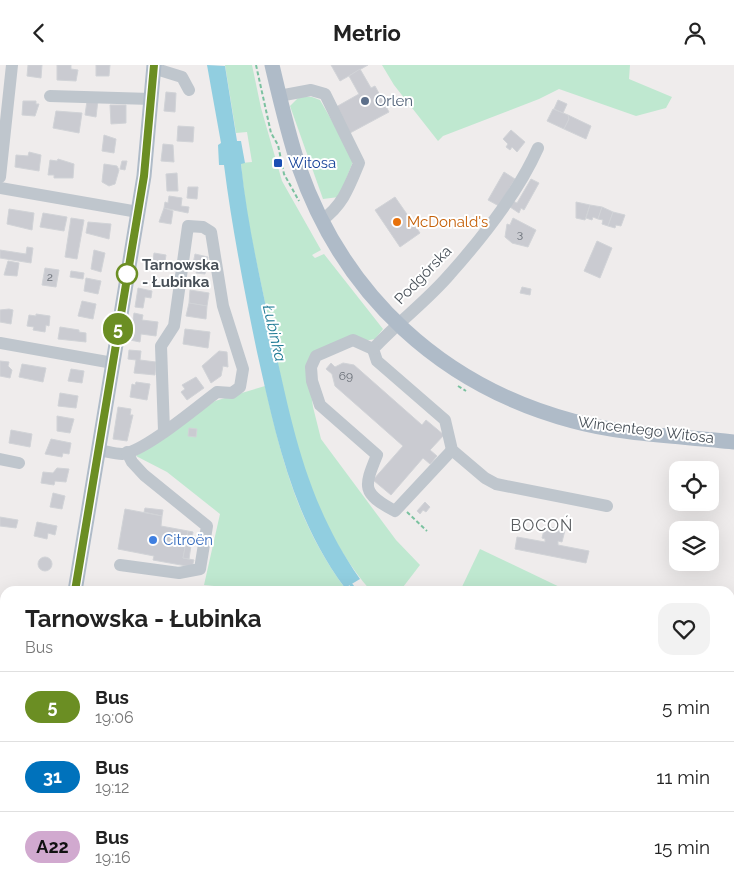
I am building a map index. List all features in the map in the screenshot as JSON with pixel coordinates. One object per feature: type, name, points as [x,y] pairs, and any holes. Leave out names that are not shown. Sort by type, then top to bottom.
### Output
[{"type":"main road","name":"Wincentego Witosa","points":[[272,65],[299,167],[322,220],[357,277],[397,324],[442,362],[497,394],[574,422],[615,429],[734,442]]},
{"type":"main road","points":[[76,586],[138,212],[152,99],[154,67]]},
{"type":"street","points":[[0,177],[12,65]]},
{"type":"street","points":[[154,67],[182,77],[189,90]]},
{"type":"street","points":[[280,96],[311,90],[325,94],[359,163],[345,198],[336,210],[322,220]]},
{"type":"street","points":[[50,96],[152,99]]},
{"type":"street","name":"Podgórska","points":[[373,349],[450,275],[499,212],[531,163],[538,148]]},
{"type":"street","points":[[0,188],[138,212]]},
{"type":"street","points":[[98,450],[121,454],[138,449],[164,431],[217,392],[228,394],[237,391],[242,381],[243,369],[223,306],[211,232],[203,227],[188,226],[174,327],[161,346],[164,431]]},
{"type":"street","points":[[452,450],[395,511],[371,493],[366,485],[367,477],[377,455],[320,405],[312,381],[311,367],[316,356],[353,341],[373,349],[377,361],[445,420],[452,450],[485,478],[496,484],[607,506]]},
{"type":"street","points":[[0,343],[113,363]]},
{"type":"street","points":[[120,565],[179,573],[200,569],[207,526],[144,475],[132,462],[128,452]]},
{"type":"street","points":[[0,459],[19,463]]},
{"type":"path","points":[[256,65],[271,133],[278,145],[284,174],[299,201]]},
{"type":"path","points":[[455,384],[471,393]]},
{"type":"green space","points":[[225,65],[252,65],[261,108],[282,181],[321,250],[312,255],[315,258],[324,254],[383,329],[375,339],[364,341],[307,364],[313,407],[321,439],[396,540],[420,565],[404,586],[367,586],[348,562],[330,530],[315,497],[293,428],[256,262],[241,163],[252,162],[247,132],[236,133]]},
{"type":"green space","points":[[382,65],[630,65],[629,79],[672,97],[666,108],[636,116],[559,89],[539,99],[443,136],[438,141],[394,85]]},
{"type":"green space","points":[[299,97],[312,97],[320,100],[352,156],[352,164],[339,197],[323,199],[290,106]]},
{"type":"green space","points":[[265,386],[294,493],[316,542],[344,586],[204,585],[220,514],[167,472],[136,456],[215,401]]},
{"type":"green space","points":[[480,549],[558,586],[462,586]]},
{"type":"water","points":[[207,65],[225,66],[237,141],[241,141],[245,163],[241,164],[254,250],[279,368],[294,431],[314,492],[326,521],[360,579],[348,586],[344,586],[312,533],[288,475],[279,445],[247,305],[224,165],[219,165],[218,145],[221,143]]},
{"type":"building","points":[[28,65],[42,65],[41,78],[27,76]]},
{"type":"building","points":[[57,65],[71,65],[71,69],[78,70],[76,81],[57,80]]},
{"type":"building","points":[[96,65],[110,65],[109,76],[96,76]]},
{"type":"building","points":[[331,65],[368,65],[340,81]]},
{"type":"building","name":"Orlen","points":[[360,69],[371,88],[375,86],[389,112],[350,133],[336,107],[359,94],[349,76]]},
{"type":"building","points":[[166,92],[176,93],[175,112],[164,111]]},
{"type":"building","points":[[98,100],[96,117],[85,115],[87,101]]},
{"type":"building","points":[[558,100],[567,104],[563,113],[554,109]]},
{"type":"building","points":[[23,101],[36,101],[36,104],[39,104],[35,116],[22,115]]},
{"type":"building","points":[[110,105],[126,105],[126,123],[111,124]]},
{"type":"building","points":[[553,109],[568,115],[569,119],[564,129],[547,121]]},
{"type":"building","points":[[56,111],[82,113],[79,133],[53,128]]},
{"type":"building","points":[[568,115],[591,126],[586,139],[564,129],[569,119]]},
{"type":"building","points":[[178,126],[194,127],[193,142],[177,141]]},
{"type":"building","points":[[511,130],[525,142],[517,152],[512,147],[510,150],[506,147],[508,144],[503,139]]},
{"type":"building","points":[[104,135],[116,139],[114,153],[102,151]]},
{"type":"building","points":[[163,144],[173,145],[174,162],[161,161]]},
{"type":"building","points":[[29,152],[41,155],[39,171],[15,167],[16,155],[28,156]]},
{"type":"building","points":[[58,159],[74,164],[73,178],[54,178],[54,175],[48,175],[50,160],[57,161]]},
{"type":"building","points":[[122,161],[127,161],[125,170],[120,169]]},
{"type":"building","points":[[104,164],[117,166],[119,170],[115,184],[109,186],[102,182]]},
{"type":"building","points":[[504,172],[515,179],[499,206],[488,200]]},
{"type":"building","points":[[177,173],[178,191],[167,191],[166,174]]},
{"type":"building","points":[[531,179],[539,183],[524,210],[521,208],[519,213],[510,207],[513,201],[517,203]]},
{"type":"building","points":[[188,187],[198,187],[197,199],[187,198]]},
{"type":"building","points":[[169,196],[182,198],[181,206],[189,207],[188,213],[164,208],[165,202],[168,203]]},
{"type":"building","name":"McDonald's","points":[[395,197],[420,233],[400,247],[375,210]]},
{"type":"building","points":[[576,202],[590,205],[585,220],[576,218]]},
{"type":"building","points":[[590,205],[602,207],[598,219],[593,217],[592,220],[586,218]]},
{"type":"building","points":[[602,207],[613,212],[608,226],[602,224],[603,220],[598,219]]},
{"type":"building","points":[[164,208],[173,211],[171,224],[159,222]]},
{"type":"building","points":[[9,209],[34,213],[32,230],[7,224]]},
{"type":"building","points":[[613,212],[625,215],[621,226],[616,225],[615,228],[608,226]]},
{"type":"building","points":[[43,213],[67,217],[64,231],[40,227]]},
{"type":"building","points":[[71,218],[84,220],[77,259],[65,257]]},
{"type":"building","points":[[513,218],[536,230],[528,247],[512,243],[505,237],[507,224],[510,225]]},
{"type":"building","points":[[88,222],[111,224],[109,239],[86,233]]},
{"type":"building","points":[[597,241],[612,248],[600,278],[584,271]]},
{"type":"building","points":[[27,247],[33,248],[31,263],[0,258],[0,250],[26,254]]},
{"type":"building","points":[[94,250],[105,253],[101,272],[91,269]]},
{"type":"building","points":[[154,253],[166,255],[164,268],[152,267]]},
{"type":"building","points":[[195,254],[208,257],[205,274],[196,273],[197,270],[192,269]]},
{"type":"building","points":[[8,261],[19,263],[17,276],[4,275]]},
{"type":"building","points":[[45,268],[59,270],[56,287],[42,285]]},
{"type":"building","points":[[71,271],[84,273],[83,279],[70,277]]},
{"type":"building","points":[[86,278],[101,281],[98,294],[84,291]]},
{"type":"building","points":[[522,287],[531,289],[530,295],[520,293]]},
{"type":"building","points":[[138,288],[152,291],[151,298],[145,297],[143,308],[135,307]]},
{"type":"building","points":[[190,290],[209,293],[207,306],[189,303]]},
{"type":"building","points":[[82,301],[96,304],[93,319],[78,316]]},
{"type":"building","points":[[189,303],[207,306],[206,319],[186,316]]},
{"type":"building","points":[[0,310],[13,310],[11,324],[0,322]]},
{"type":"building","points":[[134,313],[143,315],[142,320],[158,322],[156,336],[141,334],[140,342],[130,340]]},
{"type":"building","points":[[36,314],[50,316],[49,326],[46,325],[45,332],[33,330],[34,327],[27,326],[29,315],[36,316]]},
{"type":"building","points":[[60,327],[86,333],[86,342],[58,339]]},
{"type":"building","points":[[185,329],[210,332],[208,348],[183,344]]},
{"type":"building","points":[[129,350],[141,351],[140,360],[156,362],[155,375],[134,373],[136,360],[128,359]]},
{"type":"building","points":[[219,351],[227,352],[228,367],[223,366],[221,376],[211,383],[202,366]]},
{"type":"building","points":[[0,361],[9,362],[8,366],[12,370],[10,378],[0,376]]},
{"type":"building","points":[[331,363],[335,367],[343,363],[354,365],[422,425],[426,420],[444,435],[430,450],[437,456],[432,462],[430,464],[423,458],[391,495],[373,480],[403,446],[335,386],[332,374],[326,369]]},
{"type":"building","points":[[22,364],[46,368],[43,382],[19,377]]},
{"type":"building","points":[[71,369],[84,371],[82,383],[68,381]]},
{"type":"building","points":[[196,377],[204,388],[187,400],[181,392],[185,389],[182,385]]},
{"type":"building","points":[[136,382],[150,384],[147,400],[130,397],[132,384],[135,385]]},
{"type":"building","points":[[60,393],[78,396],[76,408],[58,406]]},
{"type":"building","points":[[118,407],[131,409],[130,415],[133,415],[127,441],[113,439]]},
{"type":"building","points":[[57,416],[74,419],[70,433],[57,431]]},
{"type":"building","points":[[189,428],[197,429],[196,437],[188,436]]},
{"type":"building","points":[[11,430],[32,434],[30,447],[9,443]]},
{"type":"building","points":[[51,439],[71,443],[69,454],[63,453],[62,457],[45,454]]},
{"type":"building","points":[[57,468],[69,469],[66,482],[55,481],[54,485],[41,483],[43,472],[53,473]]},
{"type":"building","points":[[53,493],[65,496],[62,509],[50,507]]},
{"type":"building","points":[[425,502],[430,507],[426,512],[423,510],[420,514],[417,511]]},
{"type":"building","points":[[145,508],[163,510],[162,516],[144,512]]},
{"type":"building","name":"Citroën","points":[[125,509],[162,516],[161,526],[188,531],[183,558],[194,560],[192,567],[153,560],[154,556],[118,549]]},
{"type":"building","points":[[0,517],[18,520],[16,528],[0,526]]},
{"type":"building","points":[[37,522],[57,526],[55,535],[48,533],[47,539],[34,536]]},
{"type":"building","points":[[545,526],[565,530],[562,542],[558,541],[558,545],[589,551],[586,563],[515,549],[517,537],[545,542],[545,539],[542,538]]},
{"type":"building","points":[[188,531],[193,532],[189,559],[183,558]]},
{"type":"building","points":[[45,557],[50,559],[52,564],[50,569],[45,571],[40,569],[38,564],[40,559]]},
{"type":"waterway","name":"Łubinka","points":[[349,582],[352,586]]},
{"type":"bus line","name":"5","points":[[76,586],[144,176],[154,65]]},
{"type":"place","name":"Orlen","points":[[365,101]]},
{"type":"place","name":"Witosa","points":[[278,163]]},
{"type":"place","name":"McDonald's","points":[[397,222]]},
{"type":"place","name":"Tarnowska - Łubinka","points":[[127,274]]},
{"type":"place","name":"Citroën","points":[[153,540]]},
{"type":"district","name":"BOCOŃ","points":[[542,525]]}]
